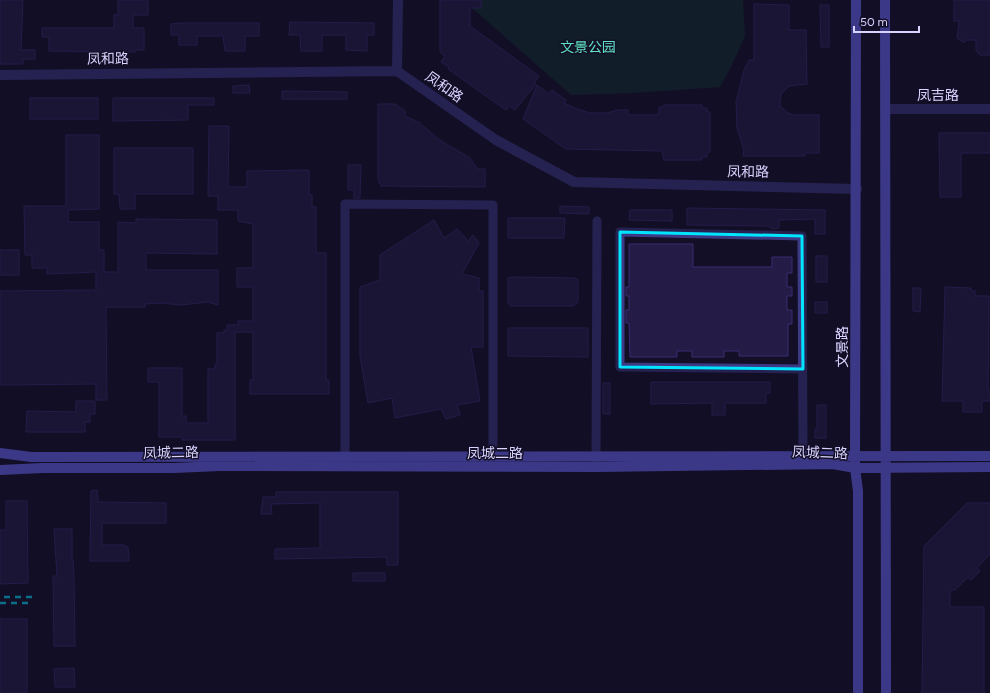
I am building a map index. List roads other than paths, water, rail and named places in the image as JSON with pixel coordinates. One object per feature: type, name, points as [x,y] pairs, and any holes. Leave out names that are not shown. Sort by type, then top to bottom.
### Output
[{"type":"main road","name":"文景路","points":[[856,0],[857,189],[855,468],[858,491],[858,693]]},
{"type":"main road","points":[[885,0],[887,109],[885,455],[886,693]]},
{"type":"main road","name":"凤城二路","points":[[0,453],[31,456],[345,457],[803,454],[990,456]]},
{"type":"main road","name":"凤城二路","points":[[0,470],[42,468],[174,468],[219,466],[596,467],[833,464],[855,468],[990,466]]},
{"type":"street","points":[[396,71],[398,0]]},
{"type":"street","name":"凤和路","points":[[0,74],[396,71],[496,140],[574,182],[857,189]]},
{"type":"street","name":"凤吉路","points":[[887,109],[990,109]]},
{"type":"street","points":[[345,457],[345,204],[493,205],[493,457]]},
{"type":"street","points":[[596,467],[597,221]]},
{"type":"street","points":[[803,369],[620,367],[620,232],[802,236],[803,369],[803,454]]},
{"type":"railway","points":[[4,597],[32,597]]},
{"type":"railway","points":[[0,603],[33,603]]},
{"type":"park label","name":"文景公园","points":[[588,47]]}]
